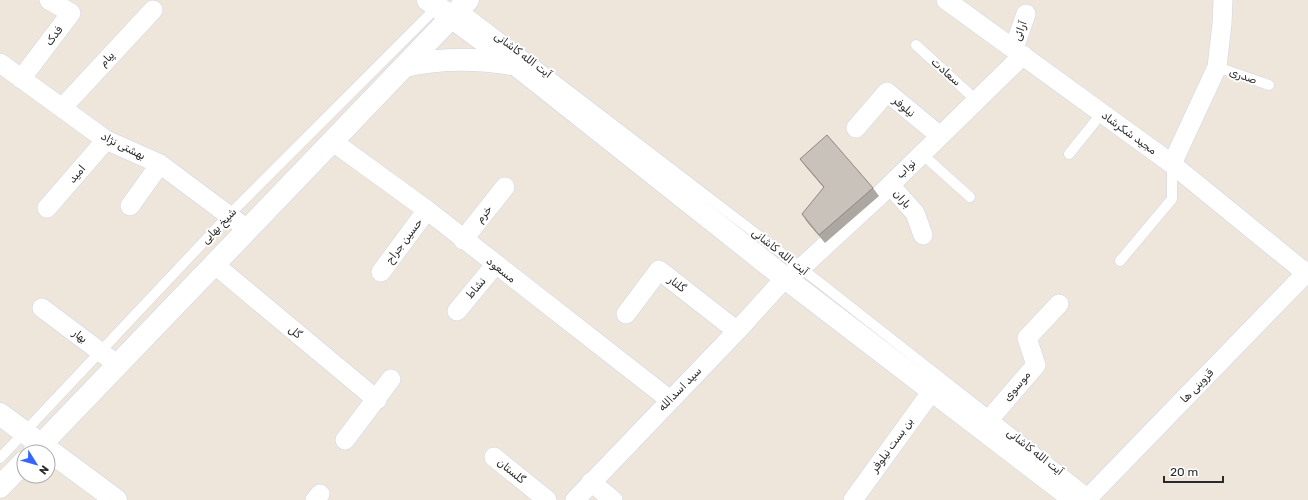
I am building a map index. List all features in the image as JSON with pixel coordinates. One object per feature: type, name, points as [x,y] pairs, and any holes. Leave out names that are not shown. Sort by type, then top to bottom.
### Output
[{"type":"main road","name":"آیت الله کاشانی","points":[[448,5],[515,64],[793,273],[932,391],[986,423],[1087,499]]},
{"type":"main road","name":"شیخ بهایی","points":[[33,443],[118,365],[405,66],[448,5]]},
{"type":"main road","points":[[405,66],[428,61],[485,59],[515,64]]},
{"type":"main road","points":[[0,414],[33,443],[116,500]]},
{"type":"main road","points":[[0,487],[16,470]]},
{"type":"street","name":"فدک","points":[[7,71],[71,13],[50,0]]},
{"type":"street","name":"مجید شکرشاد","points":[[946,0],[1172,164],[1307,273]]},
{"type":"street","points":[[1172,164],[1217,67],[1223,0]]},
{"type":"street","name":"پیام","points":[[62,108],[153,10]]},
{"type":"street","name":"آرائی","points":[[1018,51],[1026,14]]},
{"type":"street","name":"نواب","points":[[793,273],[922,154],[976,100],[1018,51]]},
{"type":"street","name":"بهشتی نژاد","points":[[7,71],[106,140],[160,164],[247,230]]},
{"type":"street","name":"نیلوفر","points":[[856,128],[887,92],[940,136]]},
{"type":"street","name":"امید","points":[[47,208],[106,140]]},
{"type":"street","name":"مسعود","points":[[332,141],[427,210],[463,240],[670,400]]},
{"type":"street","points":[[130,206],[160,164]]},
{"type":"street","name":"باران","points":[[890,185],[915,213],[923,235]]},
{"type":"street","name":"خرم","points":[[463,240],[505,187]]},
{"type":"street","name":"حسین جراح","points":[[381,272],[427,210]]},
{"type":"street","name":"گل","points":[[214,264],[377,400]]},
{"type":"street","name":"نشاط","points":[[457,311],[495,265]]},
{"type":"street","name":"گلنار","points":[[626,314],[659,270],[737,331]]},
{"type":"street","name":"سید اسدالله","points":[[575,500],[793,273]]},
{"type":"street","name":"قزوینی ها","points":[[1087,499],[1307,273]]},
{"type":"street","name":"موسوی","points":[[986,423],[1036,365],[1027,338],[1060,304]]},
{"type":"street","name":"بهار","points":[[42,308],[118,365]]},
{"type":"street","points":[[345,440],[377,400],[391,379]]},
{"type":"street","name":"بن بست نیلوفر","points":[[853,500],[932,391]]},
{"type":"street","name":"گلستان","points":[[494,457],[548,500]]},
{"type":"street","points":[[591,482],[613,500]]},
{"type":"lane","name":"شیخ بهایی","points":[[0,458],[33,443],[100,351],[229,215],[448,5]]},
{"type":"lane","name":"آیت الله کاشانی","points":[[448,5],[986,423]]},
{"type":"lane","name":"سعادت","points":[[916,45],[976,100]]},
{"type":"lane","name":"صدری","points":[[1217,67],[1269,85]]},
{"type":"lane","points":[[1069,154],[1102,113]]},
{"type":"lane","points":[[922,154],[970,197]]},
{"type":"lane","points":[[1120,262],[1172,199],[1172,164]]},
{"type":"building","points":[[827,135],[873,188],[819,235],[802,214],[824,187],[800,159]]}]
